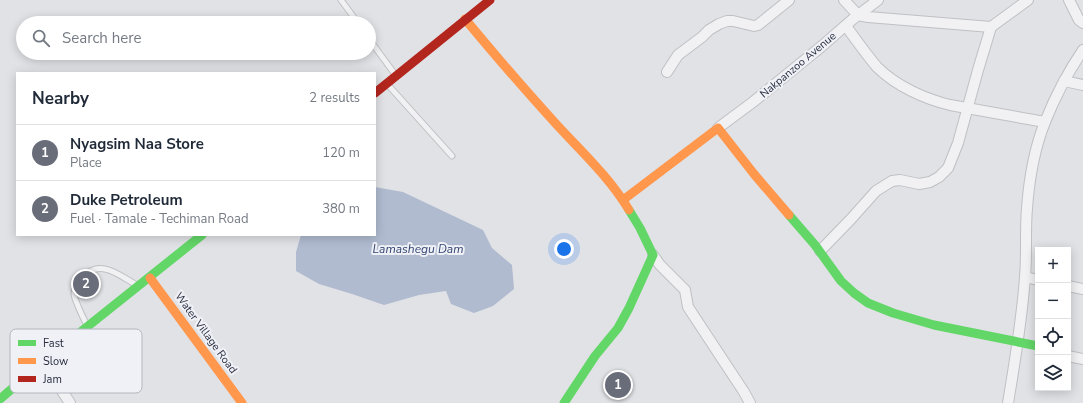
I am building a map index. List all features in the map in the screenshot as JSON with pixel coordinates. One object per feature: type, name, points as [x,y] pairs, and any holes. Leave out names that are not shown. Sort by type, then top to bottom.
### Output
[{"type":"main road","points":[[376,92],[490,0]]},
{"type":"main road","points":[[465,19],[527,92],[608,181],[638,223],[653,255],[630,308],[618,328],[595,356],[564,403]]},
{"type":"main road","points":[[623,200],[718,128],[776,201],[820,251],[838,278],[847,288],[859,297],[872,305],[914,320],[940,327],[1035,345]]},
{"type":"main road","points":[[85,329],[201,236]]},
{"type":"main road","name":"Water Village Road","points":[[150,278],[242,403]]},
{"type":"main road","points":[[0,399],[10,390]]},
{"type":"street","points":[[667,72],[678,54],[702,37],[709,30],[727,21],[754,26],[789,0]]},
{"type":"street","points":[[844,0],[858,15],[895,20],[991,27]]},
{"type":"street","name":"Nakpanzoo Avenue","points":[[718,128],[753,102],[878,0]]},
{"type":"street","points":[[820,251],[851,220],[876,191],[892,181],[900,180],[919,184],[930,182],[939,177],[948,168],[958,143],[991,27],[1028,0]]},
{"type":"street","points":[[1069,0],[1079,20],[1083,23]]},
{"type":"street","points":[[846,26],[867,55],[879,68],[894,80],[911,90],[940,102],[1045,122]]},
{"type":"street","points":[[1008,403],[1021,322],[1025,277],[1027,208],[1036,153],[1045,122],[1064,81],[1083,50]]},
{"type":"street","points":[[1064,81],[1083,85]]},
{"type":"street","points":[[653,255],[660,265],[685,290],[688,307],[750,403]]},
{"type":"street","points":[[1025,277],[1035,279]]},
{"type":"street","points":[[1071,287],[1083,289]]},
{"type":"street","points":[[1071,356],[1083,358]]},
{"type":"street","points":[[63,393],[70,403]]},
{"type":"lane","points":[[341,0],[353,16]]},
{"type":"lane","points":[[376,48],[396,76]]},
{"type":"lane","points":[[387,84],[452,156]]},
{"type":"lane","points":[[88,327],[74,294],[77,283],[86,273],[97,268],[106,269],[139,287]]},
{"type":"water","name":"Lamashegu Dam","points":[[376,187],[403,192],[483,230],[492,248],[512,265],[514,289],[493,306],[474,313],[451,304],[446,291],[419,295],[384,305],[319,284],[296,271],[296,252],[301,236],[376,236]]},
{"type":"traffic: fast","points":[[564,403],[595,356],[618,328],[629,308],[653,255],[640,228],[629,210]]},
{"type":"traffic: fast","points":[[789,215],[815,245],[841,281],[868,303],[893,313],[934,325],[1035,345]]},
{"type":"traffic: fast","points":[[84,329],[201,236]]},
{"type":"traffic: fast","points":[[0,399],[10,390]]},
{"type":"traffic: slow","points":[[465,19],[533,99],[586,155],[613,187],[629,210]]},
{"type":"traffic: slow","points":[[623,200],[718,128],[789,215]]},
{"type":"traffic: slow","points":[[150,278],[242,403]]},
{"type":"traffic: jam","points":[[376,92],[490,0]]},
{"type":"place","name":"Duke Petroleum","points":[[86,284]]},
{"type":"place","name":"Nyagsim Naa Store","points":[[618,385]]}]
